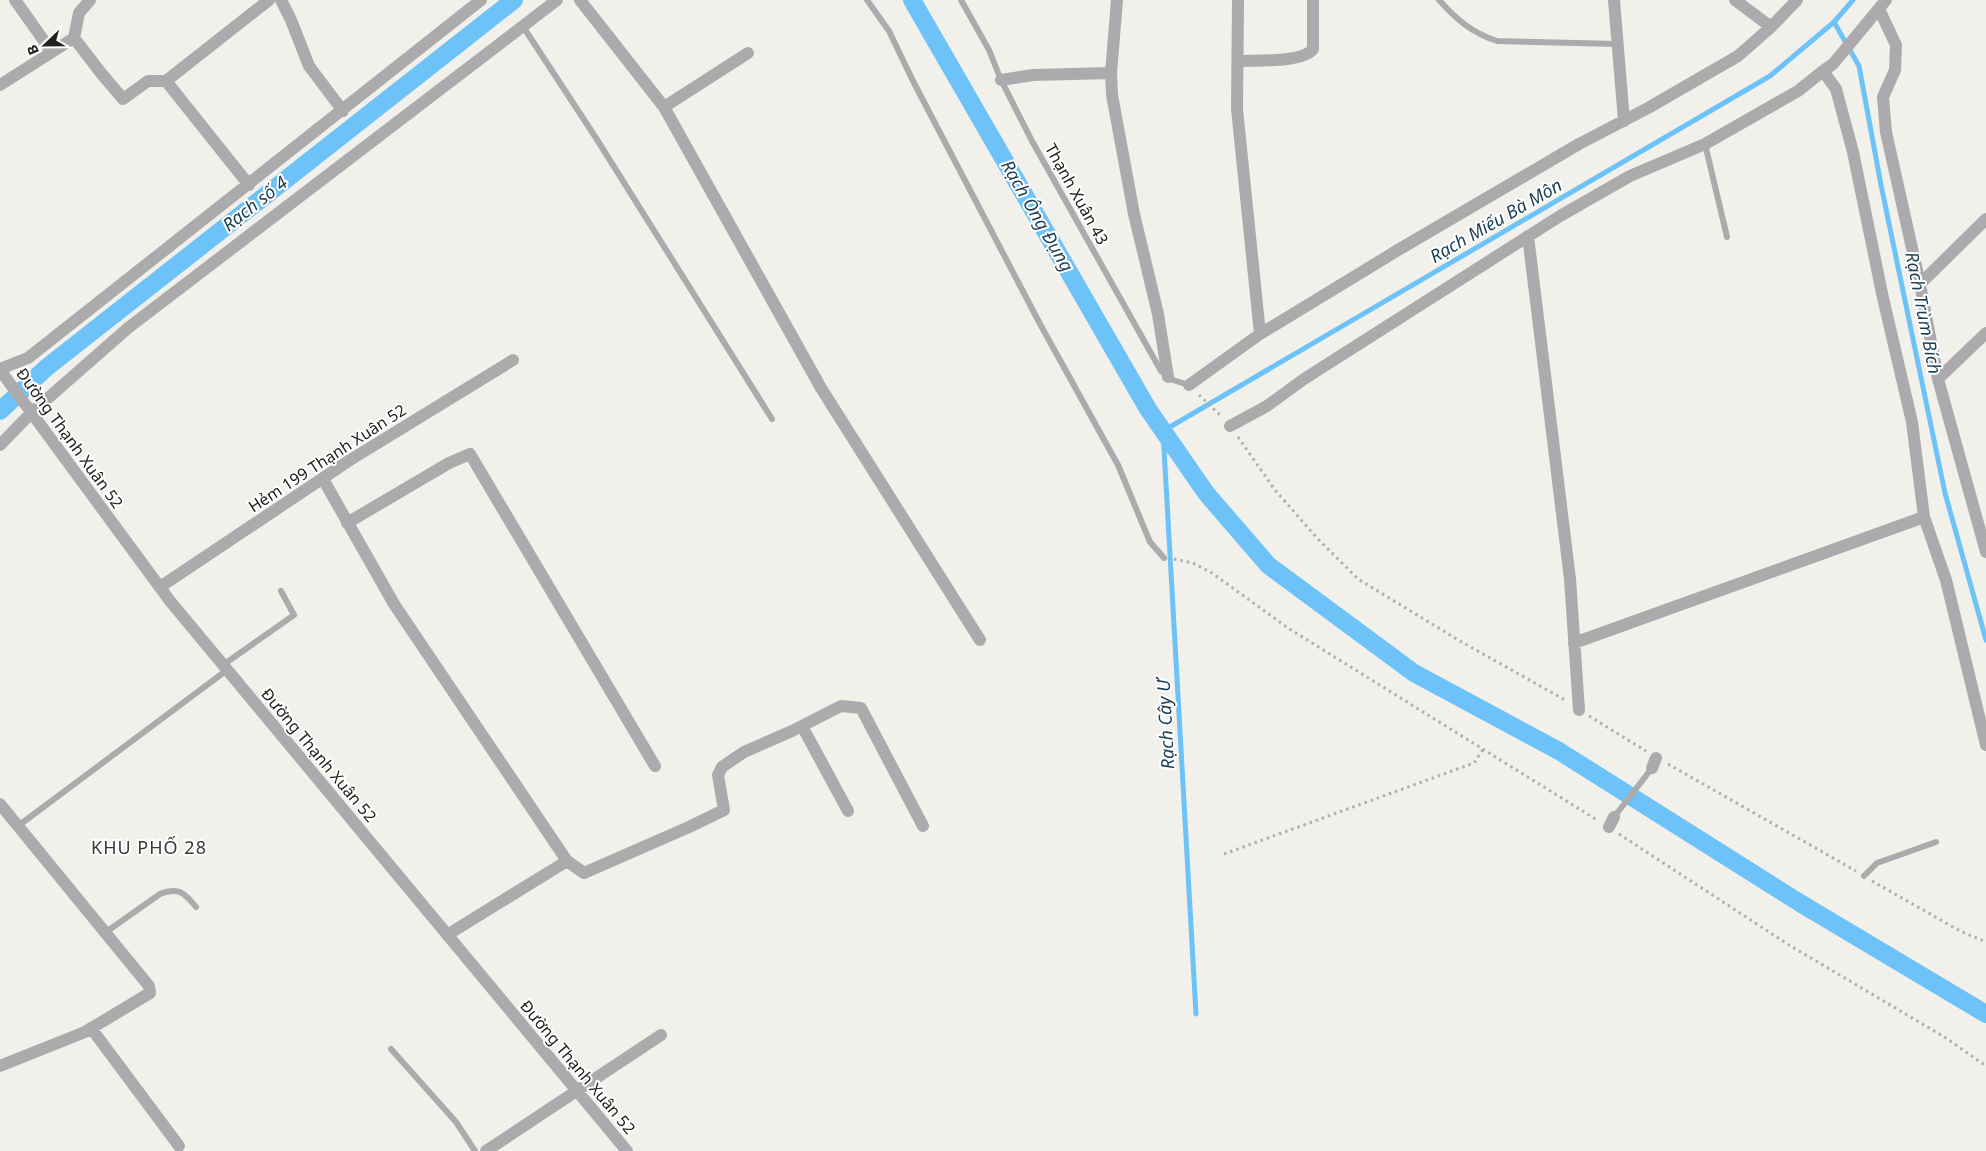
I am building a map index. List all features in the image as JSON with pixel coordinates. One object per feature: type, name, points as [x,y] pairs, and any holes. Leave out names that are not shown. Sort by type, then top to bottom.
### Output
[{"type":"street","points":[[15,0],[52,52]]},
{"type":"street","points":[[0,85],[74,38],[79,13],[90,0]]},
{"type":"street","points":[[74,38],[123,99],[148,81],[166,81],[269,0]]},
{"type":"street","points":[[281,0],[309,66],[343,111]]},
{"type":"street","points":[[0,370],[28,358],[343,111],[481,0]]},
{"type":"street","points":[[0,445],[30,412],[135,322],[557,0]]},
{"type":"street","points":[[580,0],[664,107],[821,388],[980,640]]},
{"type":"street","points":[[1117,0],[1111,73],[1112,95],[1134,214],[1158,314],[1168,377]]},
{"type":"street","points":[[1238,0],[1238,109],[1260,334]]},
{"type":"street","points":[[1238,61],[1275,60],[1310,54],[1313,49],[1313,0]]},
{"type":"street","points":[[1614,0],[1624,121]]},
{"type":"street","points":[[1735,0],[1771,27]]},
{"type":"street","points":[[1191,388],[1260,334],[1398,250],[1579,144],[1624,121],[1738,56],[1771,27],[1797,0]]},
{"type":"street","points":[[1228,423],[1267,406],[1304,379],[1528,236],[1630,176],[1705,144],[1798,91],[1833,64],[1882,4]]},
{"type":"street","points":[[1882,4],[1896,45],[1895,70],[1883,97],[1886,132],[1920,284],[1938,379],[1986,552]]},
{"type":"street","points":[[664,107],[748,53]]},
{"type":"street","points":[[1823,71],[1836,89],[1853,152],[1883,298],[1912,422],[1924,517],[1946,580],[1986,745]]},
{"type":"street","points":[[1001,80],[1033,75],[1111,73]]},
{"type":"street","points":[[166,81],[249,185]]},
{"type":"street","points":[[1920,284],[1986,219]]},
{"type":"street","points":[[1528,236],[1570,579],[1579,710]]},
{"type":"street","points":[[1938,379],[1986,333]]},
{"type":"street","name":"Hẻm 199 Thạnh Xuân 52","points":[[160,587],[323,479],[513,360]]},
{"type":"street","name":"Đường Thạnh Xuân 52","points":[[0,370],[160,587],[626,1151]]},
{"type":"street","points":[[347,523],[449,463],[470,454],[655,766]]},
{"type":"street","points":[[323,479],[394,604],[567,861],[584,873],[724,810],[718,775],[722,768],[744,752],[841,706],[861,708],[923,826]]},
{"type":"street","points":[[1574,642],[1924,517]]},
{"type":"street","points":[[802,726],[848,811]]},
{"type":"street","points":[[0,804],[149,986],[150,993],[91,1028],[0,1066]]},
{"type":"street","points":[[447,935],[567,861]]},
{"type":"street","points":[[91,1028],[179,1146]]},
{"type":"street","points":[[486,1151],[660,1036]]},
{"type":"lane","points":[[868,0],[889,31],[913,81],[1036,315],[1118,465],[1150,542],[1164,558]]},
{"type":"lane","name":"Thạnh Xuân 43","points":[[961,0],[989,50],[1001,80],[1107,277],[1161,371],[1168,377]]},
{"type":"lane","points":[[1439,0],[1467,28],[1480,36],[1497,41],[1617,44]]},
{"type":"lane","points":[[522,25],[596,138],[772,419]]},
{"type":"lane","points":[[1705,144],[1727,237]]},
{"type":"lane","points":[[1168,377],[1191,388]]},
{"type":"lane","points":[[18,826],[294,615],[281,591]]},
{"type":"lane","points":[[1612,822],[1654,763]]},
{"type":"lane","points":[[1864,876],[1878,863],[1936,842]]},
{"type":"lane","points":[[106,932],[160,894],[168,891],[178,890],[188,896],[196,907]]},
{"type":"lane","points":[[391,1049],[456,1122],[474,1151]]},
{"type":"path","points":[[1191,388],[1228,423]]},
{"type":"path","points":[[1164,558],[1193,563],[1212,573],[1288,628],[1484,748],[1612,822],[1789,945],[1946,1038],[1986,1066]]},
{"type":"path","points":[[1224,854],[1474,763],[1484,748]]},
{"type":"waterway","name":"Rạch số 4","points":[[0,411],[46,368],[514,0]]},
{"type":"waterway","name":"Rạch Ông Đụng","points":[[912,0],[1148,409],[1206,493],[1268,565],[1414,673],[1559,751],[1800,903],[1986,1014]]},
{"type":"waterway","name":"Rạch Miếu Bà Môn","points":[[1196,1014],[1163,431],[1770,76],[1834,22],[1853,0]]},
{"type":"waterway","name":"Rạch Trùm Bích","points":[[1834,22],[1859,66],[1881,185],[1945,493],[1986,640]]},
{"type":"district","name":"KHU PHỐ 28","points":[[149,848]]},
{"type":"water label","name":"Rạch Cây Ư","points":[[1166,724]]}]
